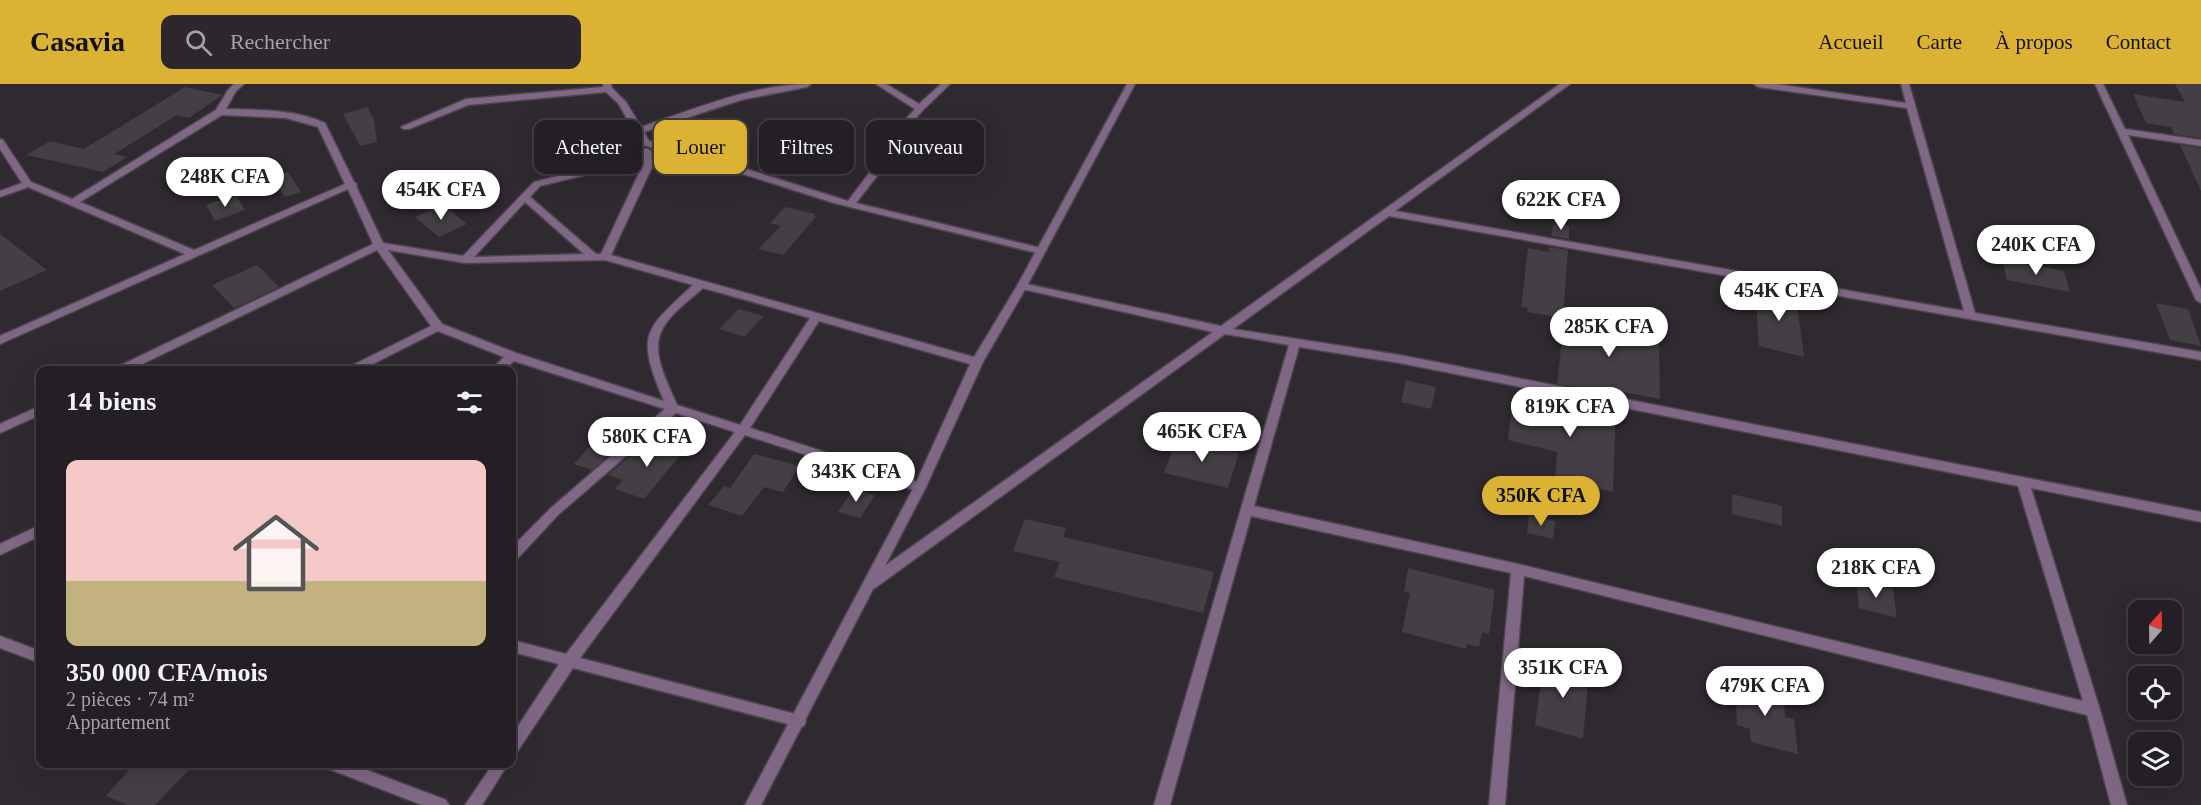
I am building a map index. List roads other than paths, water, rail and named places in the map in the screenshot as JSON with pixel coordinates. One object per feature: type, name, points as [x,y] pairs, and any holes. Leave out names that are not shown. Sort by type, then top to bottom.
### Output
[{"type":"street","points":[[72,203],[220,112],[232,90],[240,84]]},
{"type":"street","points":[[642,130],[739,98],[807,84]]},
{"type":"street","points":[[880,84],[920,108]]},
{"type":"street","points":[[850,204],[875,172],[881,152],[920,108],[946,84]]},
{"type":"street","points":[[753,805],[920,487],[977,362],[1022,286],[1131,84]]},
{"type":"street","points":[[870,584],[1566,84]]},
{"type":"street","points":[[1758,84],[1911,106]]},
{"type":"street","points":[[1905,84],[1970,314]]},
{"type":"street","points":[[2099,84],[2201,300]]},
{"type":"street","points":[[406,127],[466,102],[608,87],[622,102],[633,120]]},
{"type":"street","points":[[220,112],[280,116],[315,121],[322,125],[380,245],[438,327],[512,356],[920,487]]},
{"type":"street","points":[[2121,131],[2201,143]]},
{"type":"street","points":[[605,257],[647,167],[645,143],[642,137]]},
{"type":"street","points":[[0,142],[28,184],[194,254]]},
{"type":"street","points":[[645,143],[683,152],[850,204],[1041,251]]},
{"type":"street","points":[[465,260],[537,184],[545,180],[646,157]]},
{"type":"street","points":[[0,194],[28,184]]},
{"type":"street","points":[[0,340],[352,184]]},
{"type":"street","points":[[526,198],[593,257]]},
{"type":"street","points":[[1388,213],[2201,356]]},
{"type":"street","points":[[129,366],[380,245],[465,260],[605,257],[977,362]]},
{"type":"street","points":[[673,409],[655,361],[653,345],[657,328],[701,284]]},
{"type":"street","points":[[1022,286],[1226,330],[1412,361],[2201,517]]},
{"type":"street","points":[[516,741],[570,660],[742,431],[816,317]]},
{"type":"street","points":[[361,366],[438,327]]},
{"type":"street","points":[[1161,805],[1296,342]]},
{"type":"street","points":[[501,366],[512,356]]},
{"type":"street","points":[[516,551],[555,511],[673,409]]},
{"type":"street","points":[[0,429],[36,412]]},
{"type":"street","points":[[2023,482],[2093,710],[2119,805]]},
{"type":"street","points":[[1248,510],[1518,569],[2093,710]]},
{"type":"street","points":[[0,550],[36,532]]},
{"type":"street","points":[[1497,805],[1518,569]]},
{"type":"street","points":[[0,642],[36,656]]},
{"type":"street","points":[[516,647],[799,721]]},
{"type":"street","points":[[344,768],[441,805]]},
{"type":"street","points":[[473,805],[498,768]]}]
